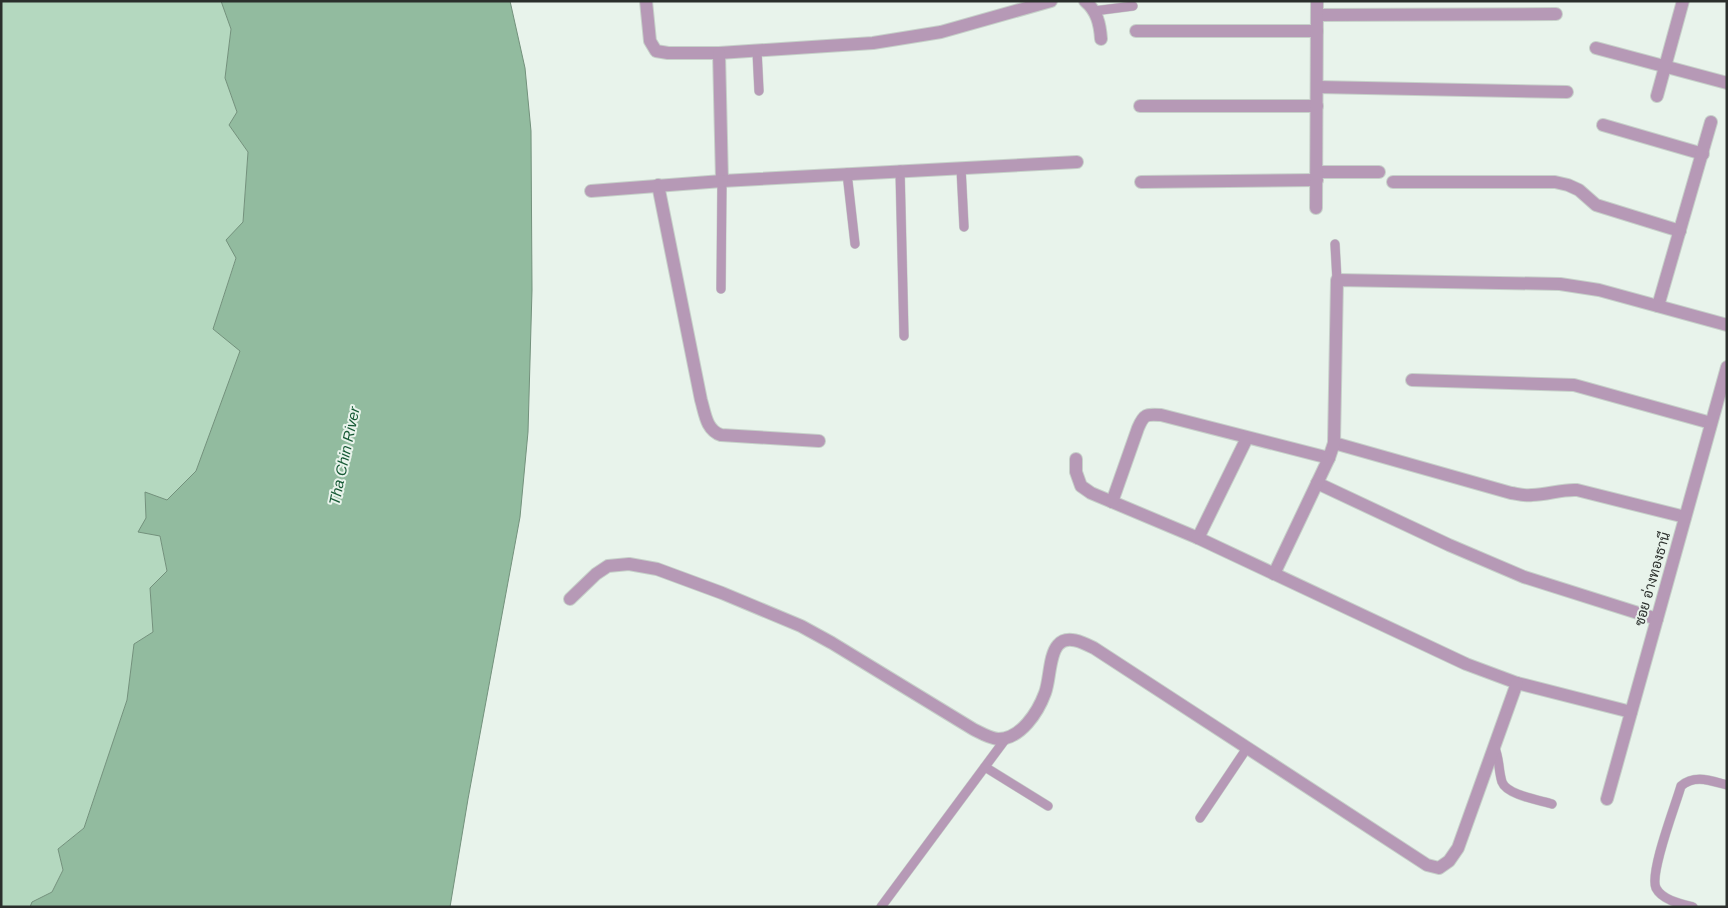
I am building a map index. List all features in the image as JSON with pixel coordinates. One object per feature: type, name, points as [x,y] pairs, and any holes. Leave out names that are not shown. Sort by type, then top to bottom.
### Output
[{"type":"street","points":[[646,1],[650,41],[656,51],[668,53],[719,53],[873,43],[941,32],[1051,1]]},
{"type":"street","points":[[1085,1],[1094,11],[1100,27],[1101,39]]},
{"type":"street","points":[[1316,208],[1318,1]]},
{"type":"street","points":[[1657,96],[1683,1]]},
{"type":"street","points":[[1317,15],[1556,14]]},
{"type":"street","points":[[1136,31],[1317,31]]},
{"type":"street","points":[[1596,48],[1727,84]]},
{"type":"street","points":[[719,53],[722,181]]},
{"type":"street","points":[[1317,87],[1567,92]]},
{"type":"street","points":[[1140,106],[1317,106]]},
{"type":"street","points":[[1658,306],[1711,122]]},
{"type":"street","points":[[1604,125],[1703,154]]},
{"type":"street","points":[[591,191],[847,173],[1077,162]]},
{"type":"street","points":[[1141,182],[1379,172]]},
{"type":"street","points":[[1393,182],[1555,182],[1579,190],[1596,205],[1680,231]]},
{"type":"street","points":[[658,185],[701,400],[708,425],[714,432],[721,434],[819,440]]},
{"type":"street","points":[[1274,574],[1329,458],[1334,443],[1337,280],[1560,284],[1599,290],[1727,326]]},
{"type":"street","name":"ซอย อ่างทองธานี","points":[[1607,799],[1727,367]]},
{"type":"street","points":[[1412,380],[1574,385],[1711,423]]},
{"type":"street","points":[[1112,502],[1138,428],[1143,417],[1149,414],[1161,415],[1329,458]]},
{"type":"street","points":[[1198,538],[1247,438]]},
{"type":"street","points":[[1334,443],[1511,493],[1530,496],[1564,489],[1577,490],[1685,517]]},
{"type":"street","points":[[1076,459],[1076,472],[1080,486],[1112,502],[1198,538],[1423,645],[1517,684],[1631,712]]},
{"type":"street","points":[[1317,483],[1449,545],[1524,577],[1657,619]]},
{"type":"street","points":[[570,599],[596,574],[608,566],[630,564],[657,569],[722,592],[801,626],[832,642],[973,729],[991,738],[1007,737],[1018,732],[1030,720],[1045,693],[1054,652],[1059,643],[1066,640],[1080,641],[1094,648],[1427,865],[1439,868],[1448,861],[1458,848],[1517,684]]},
{"type":"lane","points":[[1094,11],[1133,6]]},
{"type":"lane","points":[[757,51],[759,91]]},
{"type":"lane","points":[[961,168],[964,227]]},
{"type":"lane","points":[[900,170],[904,336]]},
{"type":"lane","points":[[847,173],[855,244]]},
{"type":"lane","points":[[722,181],[722,289]]},
{"type":"lane","points":[[1336,244],[1337,280]]},
{"type":"lane","points":[[881,907],[1007,737]]},
{"type":"lane","points":[[1494,746],[1498,755],[1505,788],[1512,792],[1552,804]]},
{"type":"lane","points":[[1200,818],[1248,748]]},
{"type":"lane","points":[[985,767],[1048,806]]},
{"type":"lane","points":[[1693,907],[1675,902],[1662,895],[1656,888],[1654,880],[1657,863],[1681,786],[1700,778],[1727,785]]},
{"type":"shaded area","points":[[1,1],[221,1],[231,28],[225,78],[237,112],[229,125],[248,152],[243,222],[236,257],[213,329],[241,350],[196,471],[167,500],[145,493],[146,518],[160,536],[167,571],[150,588],[153,632],[134,644],[127,700],[84,828],[58,849],[63,870],[52,892],[33,902],[30,907],[1,907]]},
{"type":"water","name":"Tha Chin River","points":[[221,1],[510,1],[525,68],[531,131],[532,290],[528,432],[520,517],[450,907],[30,907],[32,902],[52,892],[63,870],[58,849],[84,828],[127,700],[134,644],[153,632],[150,588],[167,571],[160,536],[138,532],[146,518],[145,492],[167,500],[196,471],[240,351],[213,329],[236,258],[226,240],[243,222],[248,152],[229,125],[237,112],[225,78],[231,29]]}]
